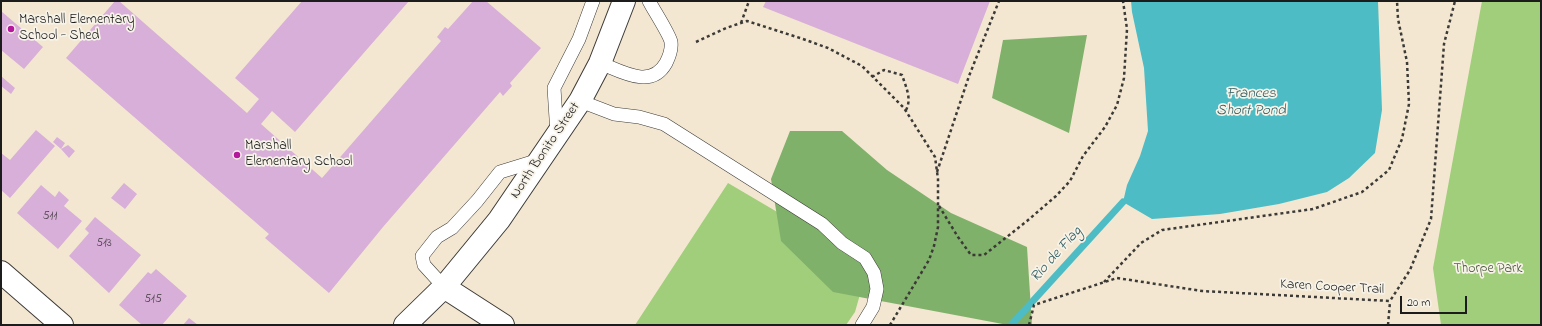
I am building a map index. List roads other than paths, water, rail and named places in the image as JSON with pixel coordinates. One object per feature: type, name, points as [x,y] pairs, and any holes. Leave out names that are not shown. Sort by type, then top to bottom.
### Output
[{"type":"street","name":"North Bonito Street","points":[[405,325],[444,287],[499,220],[580,101],[600,62],[624,1]]},
{"type":"street","points":[[1,272],[62,325]]},
{"type":"street","points":[[444,287],[503,325]]},
{"type":"lane","points":[[557,135],[554,88],[579,39],[593,1]]},
{"type":"lane","points":[[600,62],[632,76],[649,78],[662,71],[670,57],[671,42],[649,1]]},
{"type":"lane","points":[[580,101],[614,114],[639,117],[664,124],[822,224],[842,243],[865,258],[874,273],[877,289],[873,306],[862,325]]},
{"type":"lane","points":[[444,287],[424,265],[422,256],[436,238],[452,228],[477,202],[500,172],[540,160]]},
{"type":"water","name":"Frances Short Pond","points":[[1131,1],[1378,1],[1382,110],[1375,153],[1349,178],[1327,192],[1279,204],[1220,214],[1152,219],[1123,202],[1127,185],[1140,156],[1148,131],[1144,68]]},
{"type":"waterway","name":"Rio de Flag","points":[[1011,325],[1123,202]]},
{"type":"place","name":"Marshall Elementary School - Shed","points":[[11,29]]},
{"type":"place","name":"Marshall Elementary School","points":[[237,155]]},
{"type":"park label","name":"Thorpe Park","points":[[1488,270]]}]
